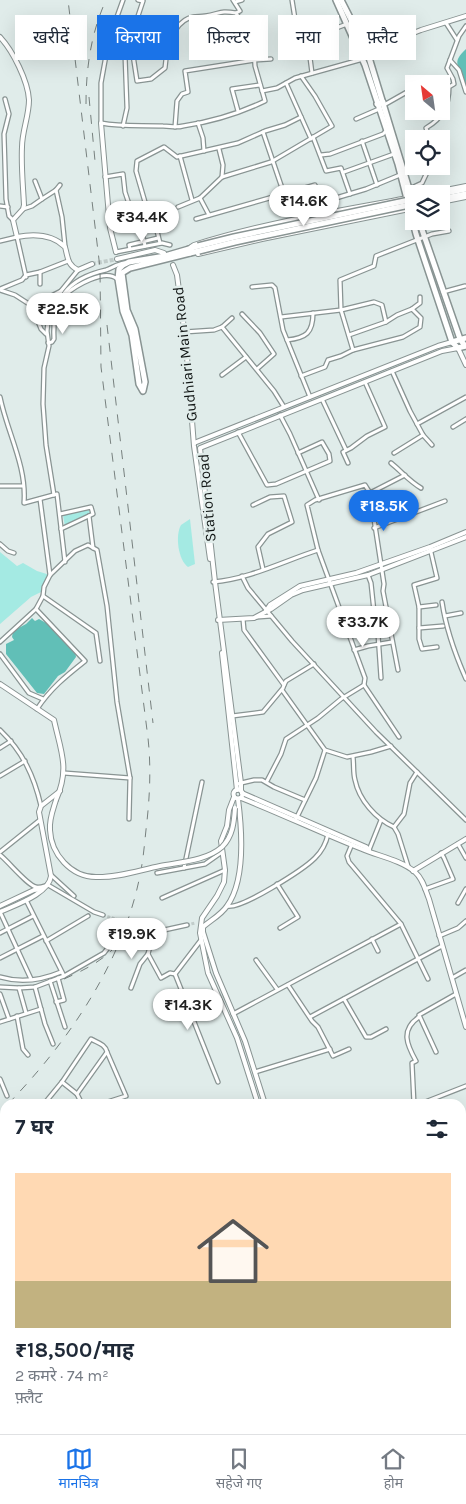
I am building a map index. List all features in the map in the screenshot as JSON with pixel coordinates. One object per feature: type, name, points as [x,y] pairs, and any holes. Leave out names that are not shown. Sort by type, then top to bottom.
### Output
[{"type":"main road","points":[[336,0],[348,24]]},
{"type":"main road","points":[[341,0],[349,16]]},
{"type":"main road","points":[[363,60],[381,105],[408,185]]},
{"type":"main road","points":[[369,60],[387,131],[405,185]]},
{"type":"main road","points":[[450,191],[466,187]]},
{"type":"main road","points":[[450,198],[466,195]]},
{"type":"main road","points":[[190,251],[129,262],[119,269],[118,279],[123,311],[132,335],[139,384],[143,391],[145,382],[135,329],[127,310],[122,273],[130,268],[198,249],[234,237],[405,203]]},
{"type":"main road","points":[[416,230],[434,294],[452,342],[458,348],[466,347],[460,339],[442,292],[422,230]]},
{"type":"main road","points":[[452,342],[466,338]]},
{"type":"street","points":[[123,0],[109,39],[101,82],[101,123],[110,228],[116,252],[160,243],[170,245]]},
{"type":"street","points":[[138,0],[143,1],[138,15]]},
{"type":"street","points":[[179,27],[184,20],[192,17],[224,11],[236,13],[240,11],[234,1],[242,0]]},
{"type":"street","points":[[292,0],[295,15]]},
{"type":"street","points":[[416,32],[466,16]]},
{"type":"street","points":[[446,23],[458,40]]},
{"type":"street","points":[[339,27],[348,24]]},
{"type":"street","points":[[427,130],[426,128],[437,122],[449,101],[449,87],[454,84],[447,68],[458,40],[466,26]]},
{"type":"street","points":[[0,38],[9,47],[28,90],[29,101],[22,144],[23,209]]},
{"type":"street","points":[[123,126],[127,108],[125,60]]},
{"type":"street","points":[[134,60],[137,80],[151,79],[164,68],[166,60]]},
{"type":"street","points":[[101,123],[123,126],[175,127],[198,123],[265,101],[255,60],[185,71],[188,92],[182,94],[177,101],[175,127]]},
{"type":"street","points":[[310,60],[312,73]]},
{"type":"street","points":[[262,91],[268,91],[301,76],[349,60]]},
{"type":"street","points":[[450,60],[459,70],[466,92]]},
{"type":"street","points":[[178,207],[200,198],[222,177],[274,160],[332,126],[301,76]]},
{"type":"street","points":[[286,83],[326,171],[341,168],[344,172],[350,194]]},
{"type":"street","points":[[238,111],[232,89],[260,85]]},
{"type":"street","points":[[356,120],[405,93]]},
{"type":"street","points":[[5,98],[9,114],[4,134],[8,216],[13,220],[26,277]]},
{"type":"street","points":[[160,243],[157,230],[144,206],[145,202],[136,171],[137,160],[164,147],[177,157],[238,143],[301,117]]},
{"type":"street","points":[[198,123],[203,138],[204,151]]},
{"type":"street","points":[[320,155],[323,156],[387,131]]},
{"type":"street","points":[[263,132],[284,194]]},
{"type":"street","points":[[0,141],[5,140]]},
{"type":"street","points":[[362,141],[376,185]]},
{"type":"street","points":[[218,148],[223,165],[222,177]]},
{"type":"street","points":[[344,172],[394,154]]},
{"type":"street","points":[[180,156],[192,200]]},
{"type":"street","points":[[105,176],[123,174],[125,192],[146,246]]},
{"type":"street","points":[[196,219],[315,185],[322,201],[350,194],[401,174]]},
{"type":"street","points":[[418,185],[422,183],[426,175]]},
{"type":"street","points":[[35,181],[42,199]]},
{"type":"street","points":[[0,184],[6,183]]},
{"type":"street","points":[[13,220],[23,209],[32,206],[56,190],[60,185]]},
{"type":"street","points":[[450,190],[466,187]]},
{"type":"street","points":[[56,190],[68,261],[78,270]]},
{"type":"street","points":[[200,198],[209,215]]},
{"type":"street","points":[[405,203],[260,227],[221,236],[194,245],[190,251],[195,254],[405,204]]},
{"type":"street","points":[[0,206],[8,206]]},
{"type":"street","points":[[131,210],[144,206]]},
{"type":"street","points":[[353,350],[341,310],[340,280],[374,266],[376,256],[432,234],[449,231]]},
{"type":"street","points":[[0,241],[17,237],[41,236],[55,240],[65,247]]},
{"type":"street","points":[[130,249],[129,245],[158,238]]},
{"type":"street","points":[[117,259],[155,250],[164,253]]},
{"type":"street","points":[[0,289],[16,283],[26,277],[26,274],[40,272],[68,261]]},
{"type":"street","points":[[48,343],[54,339],[56,308],[66,291],[75,282],[95,271],[129,262]]},
{"type":"street","points":[[54,495],[46,445],[43,404],[48,322],[61,291],[78,270],[92,264]]},
{"type":"street","name":"Gudhiari Main Road","points":[[173,265],[177,276],[194,446],[214,582]]},
{"type":"street","points":[[40,272],[40,284]]},
{"type":"street","points":[[56,308],[67,293],[84,282],[112,276],[118,279]]},
{"type":"street","points":[[252,287],[272,285],[276,291],[283,330],[310,398]]},
{"type":"street","points":[[442,292],[465,286]]},
{"type":"street","points":[[0,289],[15,295],[32,306],[41,329],[47,334]]},
{"type":"street","points":[[32,306],[61,291]]},
{"type":"street","points":[[349,335],[386,322],[412,309],[420,303],[420,297]]},
{"type":"street","points":[[281,316],[341,310],[374,302],[382,305],[386,322]]},
{"type":"street","points":[[301,376],[325,368],[328,360],[353,350],[403,337],[420,326],[421,318],[412,309]]},
{"type":"street","points":[[287,340],[296,339],[308,333],[312,326],[313,313]]},
{"type":"street","points":[[242,314],[260,333],[274,354],[257,369]]},
{"type":"street","points":[[184,332],[208,331],[222,327],[232,318]]},
{"type":"street","points":[[48,322],[54,321]]},
{"type":"street","points":[[222,327],[274,391],[284,408]]},
{"type":"street","name":"Station Road","points":[[194,443],[452,342]]},
{"type":"street","points":[[458,348],[466,365]]},
{"type":"street","name":"Station Road","points":[[214,582],[200,448],[442,351],[458,348]]},
{"type":"street","points":[[222,375],[246,357]]},
{"type":"street","points":[[392,371],[417,424],[423,435],[432,445]]},
{"type":"street","points":[[346,450],[385,427],[365,382]]},
{"type":"street","points":[[0,397],[20,461],[24,502],[57,494],[65,562]]},
{"type":"street","points":[[417,424],[466,397]]},
{"type":"street","points":[[322,399],[346,450],[344,452],[348,462]]},
{"type":"street","points":[[280,415],[319,500]]},
{"type":"street","points":[[453,427],[466,419]]},
{"type":"street","points":[[238,432],[267,485],[276,484],[330,461],[329,454],[322,442],[298,453]]},
{"type":"street","points":[[394,454],[423,435]]},
{"type":"street","points":[[391,462],[421,488]]},
{"type":"street","points":[[370,493],[406,474]]},
{"type":"street","points":[[398,670],[383,591],[384,584],[370,493],[365,485],[315,500],[307,505],[318,550],[330,578],[330,584],[365,678],[364,685],[399,737]]},
{"type":"street","points":[[0,486],[23,486]]},
{"type":"street","points":[[253,504],[270,497],[284,496],[292,522],[268,534],[258,547],[263,569]]},
{"type":"street","points":[[40,499],[50,575]]},
{"type":"street","points":[[374,528],[445,500]]},
{"type":"street","points":[[60,514],[91,507],[93,514],[62,530]]},
{"type":"street","points":[[89,516],[93,548]]},
{"type":"street","points":[[266,610],[303,590],[381,571],[466,532]]},
{"type":"street","points":[[254,618],[294,588],[356,573],[466,537]]},
{"type":"street","points":[[0,544],[8,551],[14,553]]},
{"type":"street","points":[[0,642],[36,609],[43,596],[44,587],[50,575],[75,551],[88,545],[97,550],[106,606],[117,702],[130,778],[129,819]]},
{"type":"street","points":[[431,549],[436,578],[414,585],[419,607],[419,639],[422,650],[438,647]]},
{"type":"street","points":[[256,1099],[237,1038],[208,973],[201,940],[202,927],[227,906],[232,898],[239,874],[241,831],[239,784],[214,582],[242,576],[318,550]]},
{"type":"street","points":[[368,575],[371,583],[378,634],[377,644],[381,678]]},
{"type":"street","points":[[242,576],[248,588],[314,664],[391,746],[466,820]]},
{"type":"street","points":[[43,596],[96,633],[100,661]]},
{"type":"street","points":[[442,602],[450,639],[466,679]]},
{"type":"street","points":[[419,607],[436,605]]},
{"type":"street","points":[[36,609],[85,661],[52,689],[37,709]]},
{"type":"street","points":[[444,616],[461,613]]},
{"type":"street","points":[[219,620],[271,616]]},
{"type":"street","points":[[243,619],[244,630],[284,685]]},
{"type":"street","points":[[419,628],[443,626]]},
{"type":"street","points":[[354,650],[393,642]]},
{"type":"street","points":[[0,654],[29,693],[43,699]]},
{"type":"street","points":[[231,716],[262,712],[282,690],[286,681],[314,664]]},
{"type":"street","points":[[0,684],[54,720],[63,758],[64,773],[60,791],[50,818],[49,829],[54,849],[69,868],[84,876],[116,875],[209,855],[224,845],[230,835],[233,828],[234,808],[238,795]]},
{"type":"street","points":[[267,781],[281,754],[286,739],[345,696],[364,685]]},
{"type":"street","points":[[282,690],[325,750],[353,757],[391,746]]},
{"type":"street","points":[[0,730],[11,741],[25,761],[41,806]]},
{"type":"street","points":[[0,748],[11,741]]},
{"type":"street","points":[[296,819],[316,778],[325,750]]},
{"type":"street","points":[[353,757],[355,782],[363,801],[380,820],[394,827],[398,834],[408,868]]},
{"type":"street","points":[[0,776],[25,761]]},
{"type":"street","points":[[394,827],[404,814],[410,783],[417,772]]},
{"type":"street","points":[[64,773],[130,778]]},
{"type":"street","points":[[239,784],[254,780],[267,781],[274,787],[306,800]]},
{"type":"street","points":[[184,868],[202,782]]},
{"type":"street","points":[[31,979],[0,912],[44,889],[51,881],[39,812],[41,806],[60,791]]},
{"type":"street","points":[[238,795],[413,870],[425,889],[466,1027]]},
{"type":"street","points":[[195,923],[201,921],[224,882],[225,870],[221,841],[227,826],[228,810],[238,795]]},
{"type":"street","points":[[41,820],[0,854],[23,879],[32,885],[36,887],[48,885],[103,916]]},
{"type":"street","points":[[369,850],[380,820]]},
{"type":"street","points":[[227,906],[236,906],[295,873],[324,848],[329,833]]},
{"type":"street","points":[[413,870],[466,839]]},
{"type":"street","points":[[352,843],[347,856],[349,862],[401,924],[428,979]]},
{"type":"street","points":[[458,844],[466,858]]},
{"type":"street","points":[[157,874],[204,864],[222,852]]},
{"type":"street","points":[[425,889],[453,879],[441,854]]},
{"type":"street","points":[[162,898],[225,870]]},
{"type":"street","points":[[51,874],[74,896]]},
{"type":"street","points":[[53,888],[60,884]]},
{"type":"street","points":[[278,884],[298,917],[280,928]]},
{"type":"street","points":[[0,906],[34,890],[44,889]]},
{"type":"street","points":[[458,904],[466,889]]},
{"type":"street","points":[[25,900],[64,976]]},
{"type":"street","points":[[0,933],[33,916]]},
{"type":"street","points":[[46,941],[88,916]]},
{"type":"street","points":[[201,921],[205,942],[245,1041],[263,1099]]},
{"type":"street","points":[[439,936],[458,928],[466,921]]},
{"type":"street","points":[[233,1014],[401,924]]},
{"type":"street","points":[[155,932],[187,925]]},
{"type":"street","points":[[0,958],[43,936]]},
{"type":"street","points":[[131,988],[140,964],[148,954],[152,939]]},
{"type":"street","points":[[372,939],[378,951]]},
{"type":"street","points":[[0,987],[19,988],[35,986],[64,976],[104,953],[114,940]]},
{"type":"street","points":[[175,974],[201,940]]},
{"type":"street","points":[[310,1017],[442,946]]},
{"type":"street","points":[[148,954],[161,978],[170,973],[175,974]]},
{"type":"street","points":[[256,960],[278,989]]},
{"type":"street","points":[[452,979],[466,970]]},
{"type":"street","points":[[0,977],[13,980],[31,979],[48,977],[61,972]]},
{"type":"street","points":[[175,974],[218,1082]]},
{"type":"street","points":[[56,1002],[64,1000],[58,978]]},
{"type":"street","points":[[50,981],[64,1027]]},
{"type":"street","points":[[288,985],[318,1027],[333,1056],[349,1049]]},
{"type":"street","points":[[35,986],[53,1044]]},
{"type":"street","points":[[19,988],[26,1013]]},
{"type":"street","points":[[0,994],[10,1019]]},
{"type":"street","points":[[414,1099],[412,1063],[416,1061],[409,1049],[406,1038],[409,1027],[419,1015],[456,994]]},
{"type":"street","points":[[344,999],[366,1037],[371,1037],[386,1029]]},
{"type":"street","points":[[0,1022],[41,1009]]},
{"type":"street","points":[[17,1016],[23,1049],[28,1055]]},
{"type":"street","points":[[419,1017],[436,1052]]},
{"type":"street","points":[[48,1099],[92,1039],[106,1048],[126,1096],[114,1099]]},
{"type":"street","points":[[255,1072],[330,1049]]},
{"type":"street","points":[[77,1094],[107,1052]]},
{"type":"street","points":[[0,1079],[7,1096]]},
{"type":"street","points":[[62,1082],[77,1094],[80,1099]]},
{"type":"street","points":[[431,1099],[466,1086]]},
{"type":"shaded area","points":[[466,49],[466,91],[464,79],[457,61]]},
{"type":"shaded area","points":[[88,508],[90,513],[65,527],[63,515]]},
{"type":"shaded area","points":[[190,519],[195,564],[188,567],[182,559],[178,547],[178,535],[181,525]]},
{"type":"shaded area","points":[[0,552],[17,566],[23,563],[37,571],[50,575],[42,586],[41,592],[31,597],[0,624]]},
{"type":"shaded area","points":[[32,618],[35,621],[39,619],[46,623],[75,650],[76,657],[44,694],[37,693],[6,654],[6,644],[14,640],[12,637],[13,631],[26,624]]},
{"type":"tunnel","points":[[92,264],[117,259]]},
{"type":"tunnel","points":[[103,915],[155,932]]},
{"type":"tunnel","points":[[187,925],[195,923]]},
{"type":"railway","points":[[13,1099],[53,1053],[73,1025],[92,996],[122,935],[133,903],[141,870],[149,790],[150,758],[148,738],[101,367],[100,268],[68,0]]},
{"type":"railway","points":[[86,104],[90,51],[106,0]]},
{"type":"railway","points":[[89,97],[95,161]]},
{"type":"railway","points":[[107,325],[153,723]]},
{"type":"railway","points":[[64,979],[96,963],[113,949]]}]
